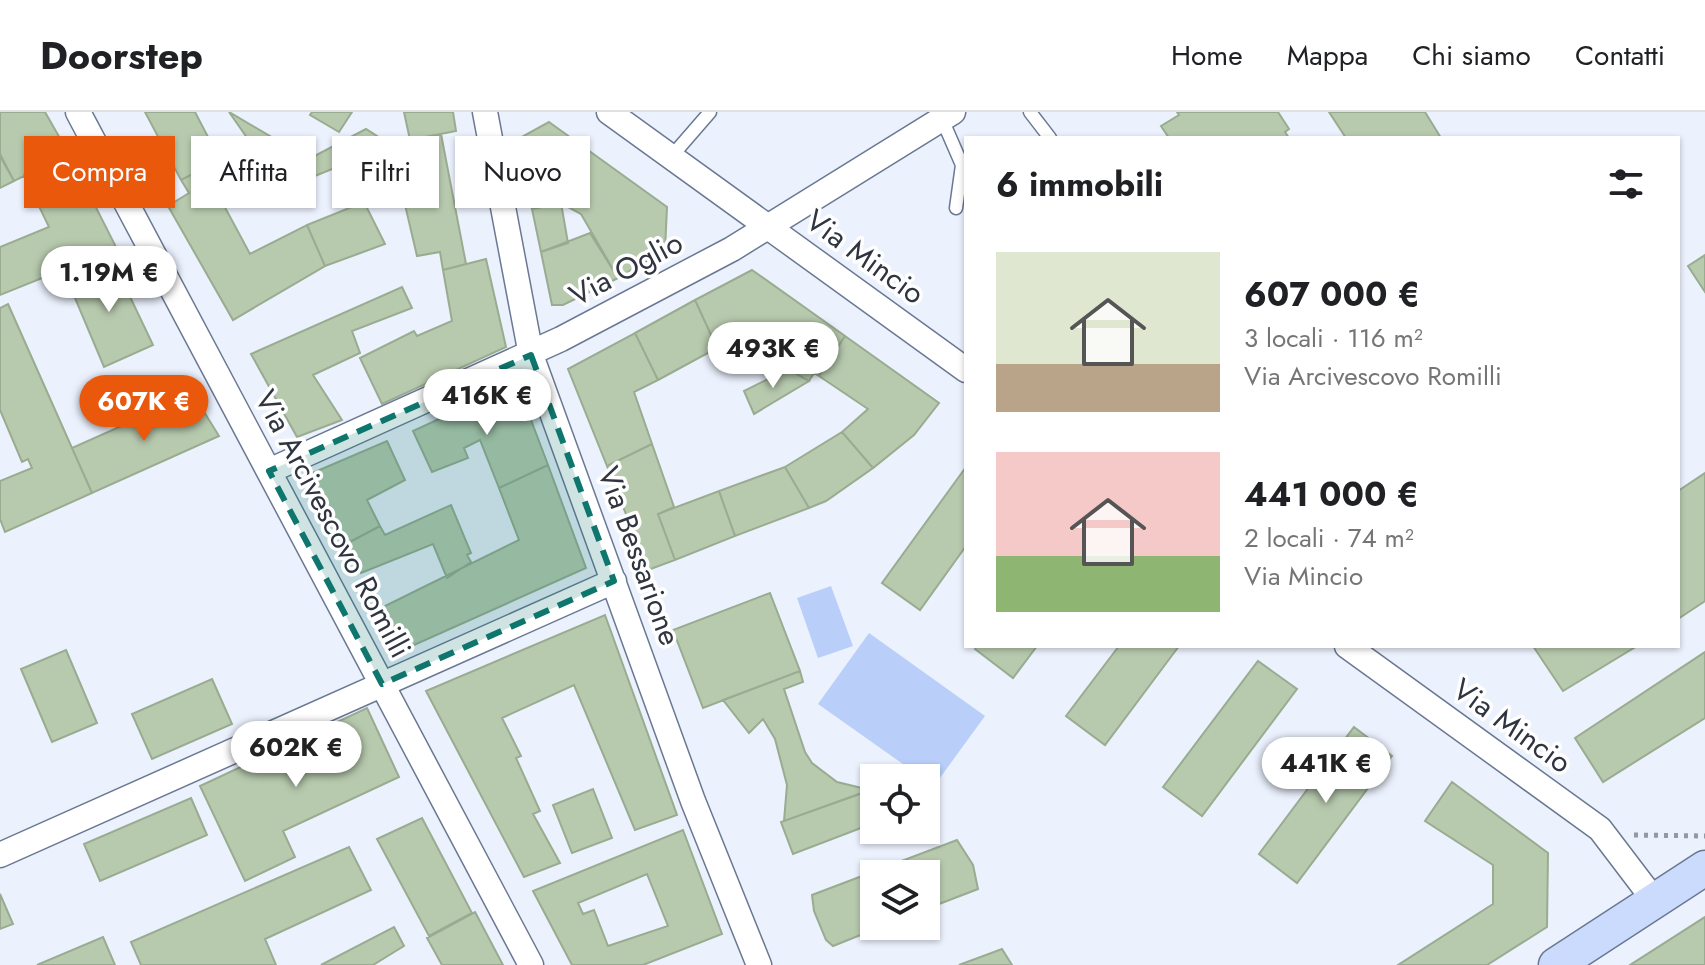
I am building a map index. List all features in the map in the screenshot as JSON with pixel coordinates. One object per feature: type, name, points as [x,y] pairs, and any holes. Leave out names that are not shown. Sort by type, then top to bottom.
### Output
[{"type":"main road","points":[[1556,965],[1705,868]]},
{"type":"street","name":"Via Arcivescovo Romilli","points":[[78,112],[531,965]]},
{"type":"street","name":"Via Mincio","points":[[609,112],[964,369]]},
{"type":"street","name":"Via Bessarione","points":[[489,114],[531,355],[693,801],[759,965]]},
{"type":"street","name":"Via Oglio","points":[[269,471],[531,355],[768,227],[948,116]]},
{"type":"street","points":[[0,855],[614,581]]},
{"type":"street","name":"Via Mincio","points":[[1350,648],[1611,831],[1654,900]]},
{"type":"lane","points":[[671,157],[710,112]]},
{"type":"lane","points":[[1030,112],[1048,136]]},
{"type":"lane","points":[[948,116],[962,165],[956,208]]},
{"type":"path","points":[[1611,831],[1705,836]]},
{"type":"highlighted area","points":[[531,355],[614,581],[382,684],[269,471]]},
{"type":"shaded area","points":[[831,586],[853,646],[818,658],[797,598]]},
{"type":"shaded area","points":[[869,633],[985,716],[940,778],[940,764],[903,764],[818,704]]},
{"type":"building","points":[[0,112],[45,112],[59,136],[24,136],[24,176],[14,181],[0,154]]},
{"type":"building","points":[[145,112],[195,112],[208,136],[191,136],[191,175],[181,180],[175,169],[175,136],[158,136]]},
{"type":"building","points":[[229,112],[270,136],[246,136]]},
{"type":"building","points":[[312,112],[352,112],[339,132],[310,115]]},
{"type":"building","points":[[404,112],[453,112],[456,131],[409,136]]},
{"type":"building","points":[[1177,112],[1278,112],[1289,129],[1285,132],[1288,136],[1168,136],[1161,126],[1179,115]]},
{"type":"building","points":[[1329,112],[1425,112],[1440,136],[1345,136]]},
{"type":"building","points":[[549,122],[568,136],[523,136]]},
{"type":"building","points":[[366,129],[377,136],[353,136]]},
{"type":"building","points":[[441,134],[466,264],[443,270],[440,252],[417,256],[406,208],[439,208],[439,136],[432,136]]},
{"type":"building","points":[[332,147],[332,169],[316,176],[316,155]]},
{"type":"building","points":[[590,152],[667,207],[665,250],[618,278],[581,214],[570,208],[590,208]]},
{"type":"building","points":[[0,156],[14,181],[0,188]]},
{"type":"building","points":[[191,175],[191,208],[225,208],[250,254],[307,225],[325,266],[233,320],[169,208],[175,208],[175,202],[189,193],[181,180]]},
{"type":"building","points":[[40,208],[96,208],[121,257],[75,275],[67,263],[44,272],[47,276],[0,295],[0,247],[49,227]]},
{"type":"building","points":[[349,208],[367,208],[385,244],[325,266],[307,225]]},
{"type":"building","points":[[562,208],[568,243],[541,252],[532,209]]},
{"type":"building","points":[[590,233],[618,278],[563,305],[552,305],[541,252]]},
{"type":"building","points":[[1705,255],[1705,292],[1688,266]]},
{"type":"building","points":[[486,259],[506,347],[382,404],[360,358],[414,331],[417,336],[452,321],[443,270]]},
{"type":"building","points":[[113,261],[153,345],[104,367],[67,279]]},
{"type":"building","points":[[752,270],[845,336],[819,376],[814,373],[809,381],[788,369],[792,361],[751,331],[717,348],[695,300]]},
{"type":"building","points":[[402,287],[412,308],[352,331],[360,353],[313,375],[342,420],[297,437],[251,354]]},
{"type":"building","points":[[695,300],[717,348],[658,380],[635,333]]},
{"type":"building","points":[[8,304],[92,493],[5,532],[0,519],[0,481],[32,468],[28,459],[22,462],[0,410],[0,308]]},
{"type":"building","points":[[635,333],[658,380],[634,392],[652,444],[607,466],[568,369]]},
{"type":"building","points":[[845,336],[939,403],[914,435],[873,468],[842,432],[868,409],[819,376]]},
{"type":"building","points":[[788,369],[809,381],[754,414],[744,391]]},
{"type":"building","points":[[517,383],[548,465],[499,488],[480,440],[464,448],[468,458],[432,472],[413,431]]},
{"type":"building","points":[[193,394],[219,436],[92,493],[72,448]]},
{"type":"building","points":[[842,432],[873,468],[826,501],[809,508],[785,467]]},
{"type":"building","points":[[387,441],[405,480],[367,500],[380,526],[346,544],[310,474]]},
{"type":"building","points":[[652,444],[674,507],[658,514],[675,560],[648,570],[607,466]]},
{"type":"building","points":[[548,465],[586,568],[403,650],[383,607],[519,540],[499,488]]},
{"type":"building","points":[[785,467],[809,508],[735,536],[719,491]]},
{"type":"building","points":[[964,470],[964,549],[920,610],[882,583]]},
{"type":"building","points":[[1705,473],[1705,601],[1680,618],[1680,490]]},
{"type":"building","points":[[719,491],[735,536],[675,560],[658,514]]},
{"type":"building","points":[[451,505],[471,553],[467,555],[471,562],[447,578],[433,544],[361,573],[346,544],[380,526],[385,535]]},
{"type":"building","points":[[770,593],[800,671],[703,708],[673,630]]},
{"type":"building","points":[[605,615],[677,815],[635,830],[574,685],[502,718],[521,756],[516,758],[540,811],[533,814],[560,863],[524,877],[426,691]]},
{"type":"building","points":[[976,648],[1036,648],[1013,678]]},
{"type":"building","points":[[1117,648],[1178,648],[1105,745],[1066,716]]},
{"type":"building","points":[[1534,648],[1634,648],[1563,691]]},
{"type":"building","points":[[66,650],[97,723],[52,742],[21,669]]},
{"type":"building","points":[[1705,652],[1705,718],[1603,782],[1575,738]]},
{"type":"building","points":[[1258,661],[1297,689],[1202,816],[1163,787]]},
{"type":"building","points":[[800,671],[803,682],[784,689],[805,752],[812,763],[837,782],[860,788],[860,794],[784,821],[787,785],[775,739],[763,719],[749,733],[723,700]]},
{"type":"building","points":[[212,679],[232,724],[152,759],[132,714]]},
{"type":"building","points":[[367,708],[399,777],[283,831],[295,857],[245,881],[200,786]]},
{"type":"building","points":[[1354,727],[1392,756],[1297,883],[1259,854]]},
{"type":"building","points":[[1452,782],[1548,853],[1547,927],[1487,965],[1398,965],[1493,904],[1493,865],[1425,821]]},
{"type":"building","points":[[593,789],[612,838],[572,853],[553,805]]},
{"type":"building","points":[[860,794],[860,828],[793,854],[781,822]]},
{"type":"building","points":[[191,798],[207,835],[100,881],[84,844]]},
{"type":"building","points":[[422,818],[472,913],[429,936],[377,839]]},
{"type":"building","points":[[683,830],[722,934],[643,965],[572,965],[533,891]],"holes":[[[647,874],[668,926],[608,946],[594,910],[583,914],[578,903]]]},
{"type":"building","points":[[957,840],[973,865],[978,889],[940,904],[940,860],[904,860]]},
{"type":"building","points":[[349,847],[371,890],[265,939],[276,965],[141,965],[131,942]]},
{"type":"building","points":[[860,877],[860,935],[833,946],[826,940],[814,911],[812,895]]},
{"type":"building","points":[[0,894],[13,924],[0,929]]},
{"type":"building","points":[[475,912],[503,965],[442,965],[427,938]]},
{"type":"building","points":[[1705,917],[1705,965],[1630,965]]},
{"type":"building","points":[[394,927],[404,946],[373,965],[321,965]]},
{"type":"building","points":[[103,937],[115,965],[37,965]]},
{"type":"building","points":[[1002,949],[1012,965],[959,965]]}]
